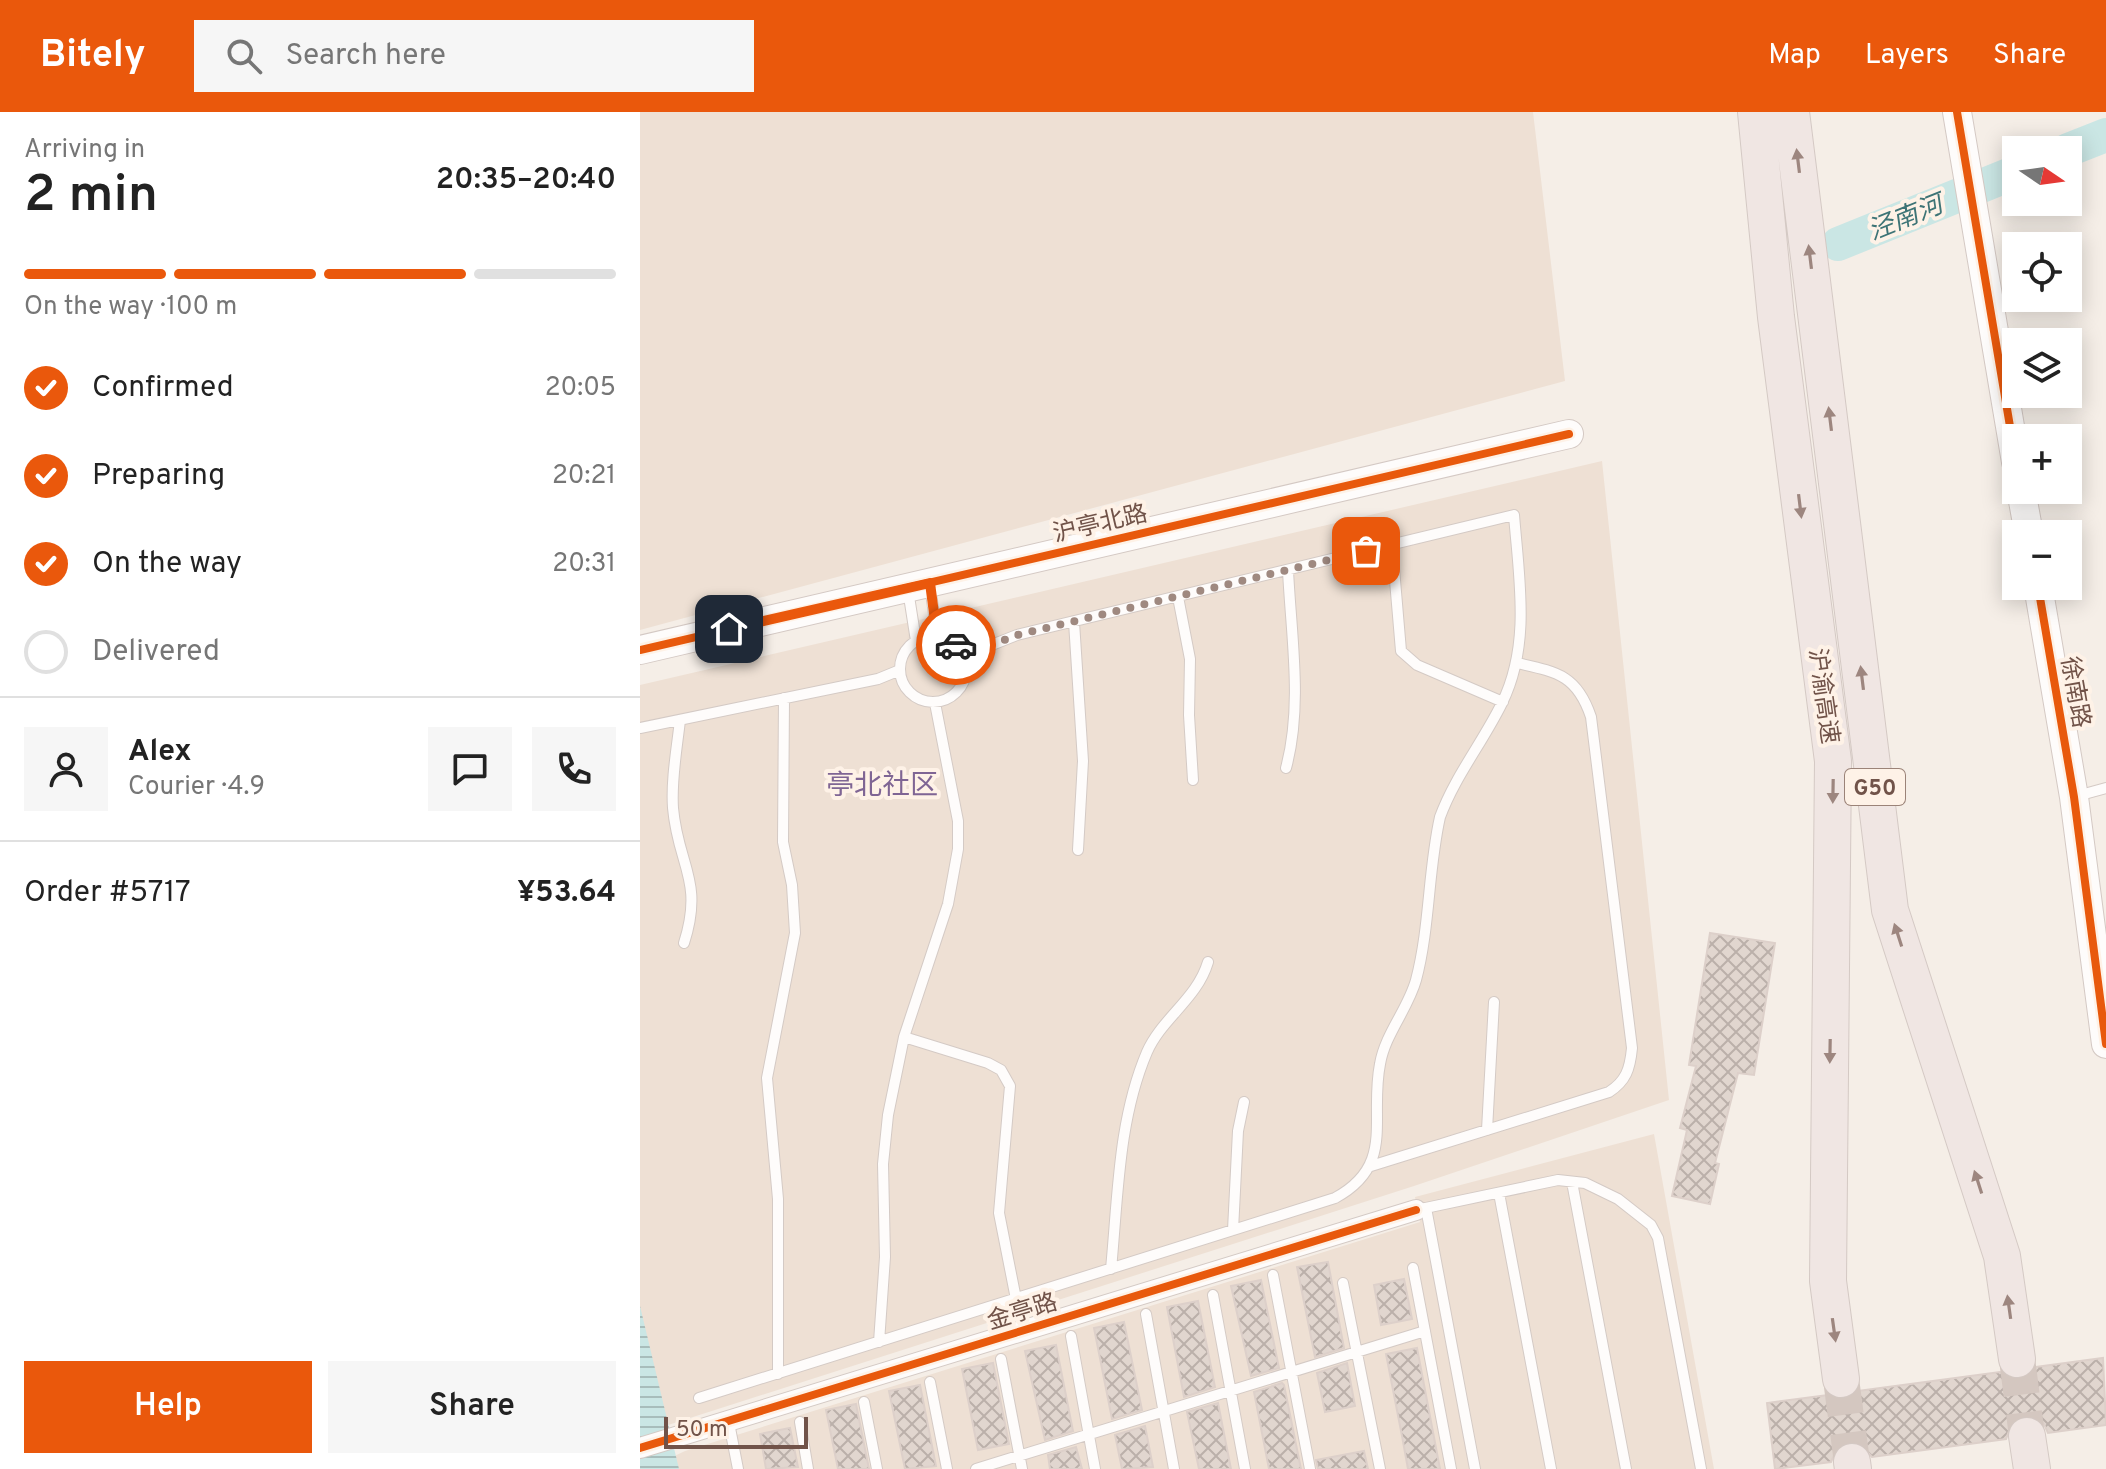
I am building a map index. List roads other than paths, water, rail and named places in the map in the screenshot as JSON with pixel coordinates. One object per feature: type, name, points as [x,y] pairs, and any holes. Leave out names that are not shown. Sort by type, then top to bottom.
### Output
[{"type":"highway","name":"沪渝高速","points":[[1753,112],[1833,761],[1828,1281],[1841,1379]]},
{"type":"highway","name":"沪渝高速","points":[[1791,112],[1890,910],[2002,1256],[2017,1359]]},
{"type":"street","points":[[1957,112],[2009,424]]},
{"type":"street","name":"沪亭北路","points":[[640,650],[1569,434]]},
{"type":"street","name":"徐南路","points":[[2040,600],[2074,797],[2106,1044]]},
{"type":"street","name":"金亭路","points":[[640,1448],[1421,1209]]},
{"type":"lane","points":[[699,1398],[1335,1198],[1356,1187],[1371,1166],[1377,1141],[1380,1062],[1416,979],[1440,817],[1448,795],[1503,702],[1517,663],[1522,626],[1514,515],[1017,635],[964,656]]},
{"type":"lane","points":[[1392,545],[1401,651],[1417,665],[1503,702]]},
{"type":"lane","points":[[1286,768],[1294,740],[1295,711],[1288,570]]},
{"type":"lane","points":[[919,586],[937,636]]},
{"type":"lane","points":[[916,641],[919,586]]},
{"type":"lane","points":[[1178,597],[1190,659],[1193,780]]},
{"type":"lane","points":[[1074,622],[1083,777],[1078,850]]},
{"type":"lane","points":[[937,636],[957,646],[966,666],[962,687],[945,700],[925,702],[907,690],[900,670],[907,648],[916,641],[937,636]]},
{"type":"lane","points":[[1371,1166],[1609,1092],[1622,1084],[1630,1067],[1632,1048],[1591,717],[1584,697],[1573,682],[1552,671],[1517,663]]},
{"type":"lane","points":[[640,728],[878,679],[900,670]]},
{"type":"lane","points":[[778,1374],[778,1199],[767,1078],[795,933],[792,885],[783,842],[784,698]]},
{"type":"lane","points":[[879,1342],[885,1257],[883,1164],[904,1037],[948,904],[958,849],[958,821],[935,703]]},
{"type":"lane","points":[[680,720],[673,808],[694,897],[693,914],[684,943]]},
{"type":"lane","points":[[2074,797],[2106,788]]},
{"type":"lane","points":[[1111,1269],[1123,1144],[1132,1095],[1148,1050],[1170,1017],[1195,992],[1208,962]]},
{"type":"lane","points":[[1487,1130],[1494,1002]]},
{"type":"lane","points":[[904,1037],[988,1063],[1001,1070],[1010,1086],[999,1213],[1016,1299]]},
{"type":"lane","points":[[1233,1230],[1238,1131],[1244,1102]]},
{"type":"lane","points":[[1475,1469],[1421,1209],[1558,1180],[1585,1183],[1618,1199],[1651,1225],[1658,1238],[1701,1469]]},
{"type":"lane","points":[[1572,1182],[1626,1469]]},
{"type":"lane","points":[[1499,1193],[1551,1469]]},
{"type":"lane","points":[[1413,1268],[1451,1469]]},
{"type":"lane","points":[[1273,1275],[1310,1469]]},
{"type":"lane","points":[[1343,1283],[1380,1469]]},
{"type":"lane","points":[[1213,1295],[1245,1469]]},
{"type":"lane","points":[[1146,1314],[1174,1469]]},
{"type":"lane","points":[[976,1469],[1425,1331]]},
{"type":"lane","points":[[1071,1336],[1095,1469]]},
{"type":"lane","points":[[1001,1359],[1022,1469]]},
{"type":"lane","points":[[930,1382],[947,1469]]},
{"type":"lane","points":[[864,1402],[877,1469]]},
{"type":"lane","points":[[800,1422],[808,1469]]},
{"type":"lane","points":[[729,1423],[738,1469]]},
{"type":"water","points":[[640,1306],[679,1469],[640,1469]]},
{"type":"waterway","name":"泾南河","points":[[2082,144],[2106,135]]},
{"type":"waterway","name":"泾南河","points":[[1838,244],[2002,178]]},
{"type":"tunnel","points":[[2017,1359],[2027,1436]]},
{"type":"tunnel","points":[[1841,1379],[1852,1462]]},
{"type":"district","name":"亭北社区","points":[[882,784]]}]
